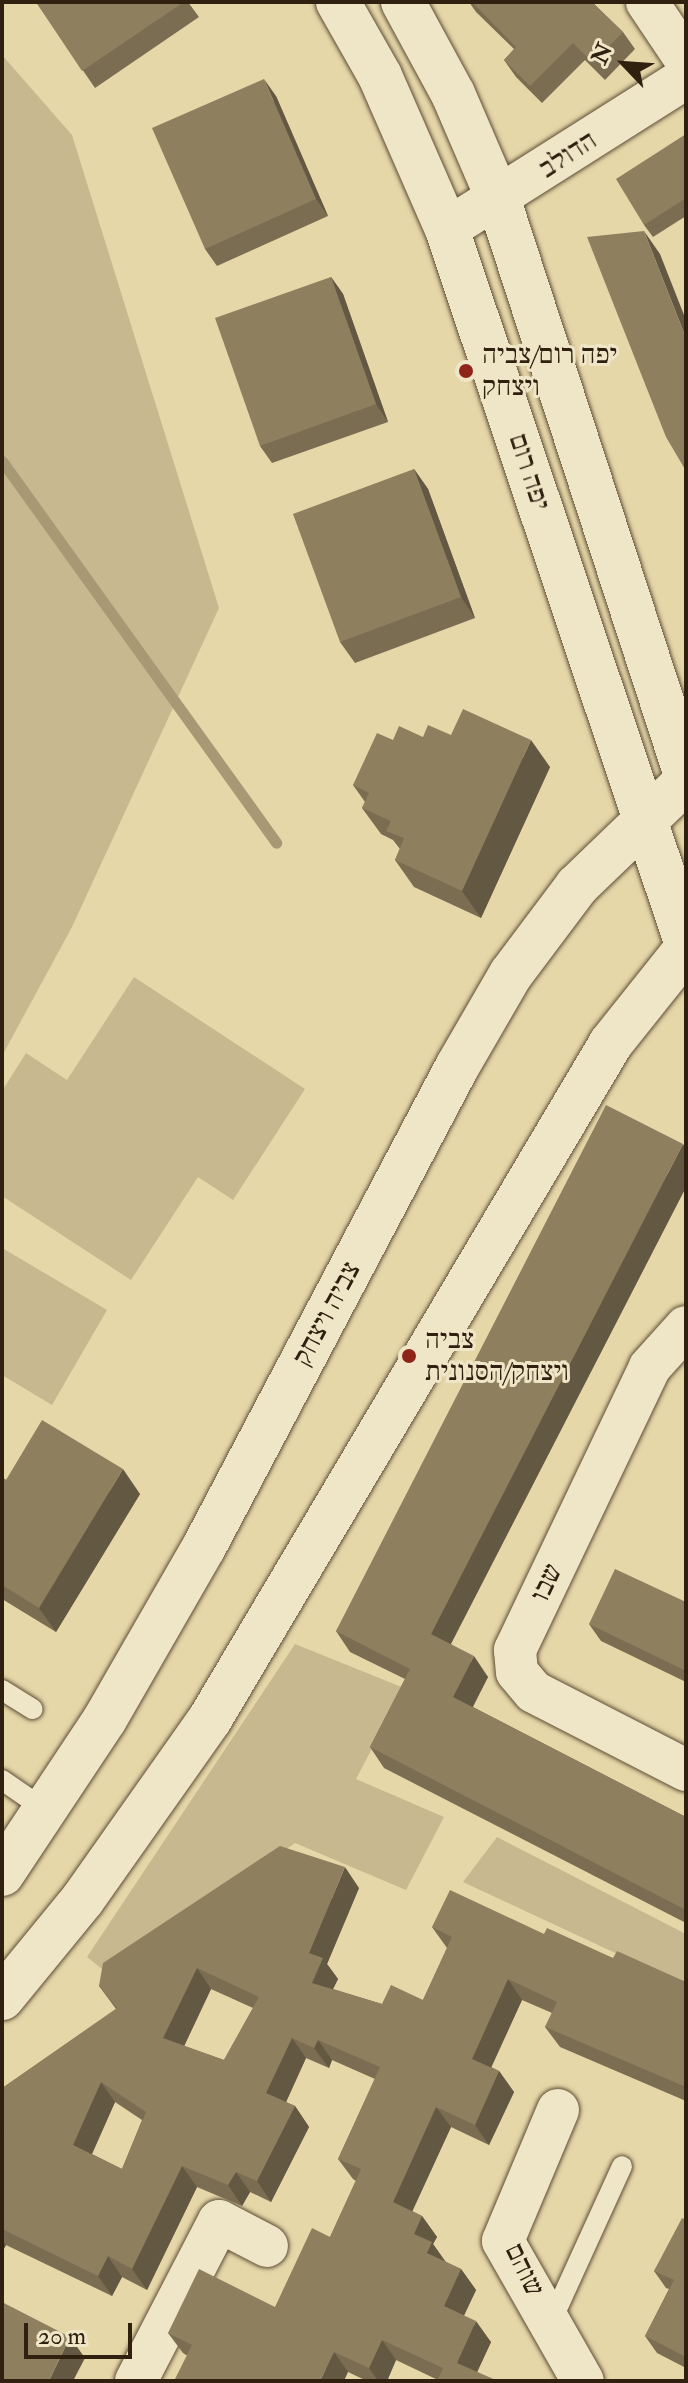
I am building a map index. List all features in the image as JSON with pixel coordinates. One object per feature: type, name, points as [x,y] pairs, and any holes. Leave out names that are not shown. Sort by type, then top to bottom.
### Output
[{"type":"street","name":"יפה רום","points":[[338,2],[380,76],[447,229],[686,942]]},
{"type":"street","name":"יפה רום","points":[[403,2],[453,94],[499,201],[686,775]]},
{"type":"street","points":[[647,2],[686,60]]},
{"type":"street","name":"הדולב","points":[[447,229],[499,201],[686,78]]},
{"type":"street","points":[[638,625],[686,674]]},
{"type":"street","name":"צביה ויצחק","points":[[2,1874],[47,1811],[204,1547],[482,1020],[556,910],[643,819],[686,781]]},
{"type":"street","points":[[2,1998],[83,1899],[210,1719],[611,1043],[686,949]]},
{"type":"street","name":"שבו","points":[[686,1327],[650,1367],[515,1650],[517,1672],[534,1692],[686,1770]]},
{"type":"street","name":"שוהם","points":[[558,2110],[503,2241],[583,2381]]},
{"type":"street","points":[[136,2381],[219,2221],[267,2246]]},
{"type":"lane","points":[[2,1690],[32,1709]]},
{"type":"lane","points":[[2,1780],[47,1811]]},
{"type":"lane","points":[[551,2322],[622,2166]]},
{"type":"shaded area","points":[[2,55],[72,135],[219,608],[72,927],[2,1056]]},
{"type":"shaded area","points":[[134,977],[305,1089],[233,1200],[198,1177],[131,1280],[2,1196],[2,1091],[26,1053],[67,1080]]},
{"type":"shaded area","points":[[4,1249],[107,1310],[52,1405],[2,1375]]},
{"type":"shaded area","points":[[295,1644],[404,1688],[356,1779],[444,1817],[406,1890],[295,1843],[112,1977],[87,1957]]},
{"type":"shaded area","points":[[497,1837],[686,1934],[686,1986],[463,1882]]},
{"type":"building","points":[[36,2],[184,2],[82,71]]},
{"type":"building","points":[[472,2],[592,2],[623,32],[593,63],[573,43],[530,86],[504,60],[516,47]]},
{"type":"building","points":[[264,79],[316,199],[205,249],[152,128]]},
{"type":"building","points":[[686,134],[686,198],[644,225],[616,179]]},
{"type":"building","points":[[644,231],[686,338],[686,471],[666,437],[587,237]]},
{"type":"building","points":[[331,277],[376,404],[260,446],[215,318]]},
{"type":"building","points":[[414,469],[461,597],[340,642],[293,514]]},
{"type":"building","points":[[463,709],[531,740],[462,891],[395,860],[404,838],[386,831],[391,821],[362,808],[369,793],[353,785],[377,733],[393,740],[399,726],[423,737],[428,725],[451,735]]},
{"type":"building","points":[[606,1105],[683,1144],[431,1634],[474,1656],[453,1697],[686,1817],[686,1910],[370,1747],[410,1669],[336,1631]]},
{"type":"building","points":[[42,1420],[123,1469],[39,1608],[2,1585],[2,1477],[6,1480]]},
{"type":"building","points":[[615,1569],[686,1602],[686,1671],[589,1624]]},
{"type":"building","points":[[280,1846],[345,1867],[309,1953],[323,1958],[312,1983],[382,2004],[391,1985],[423,2000],[452,1937],[432,1927],[450,1890],[544,1934],[547,1928],[613,1958],[617,1951],[686,1982],[686,2087],[545,2027],[557,2002],[508,1979],[472,2059],[499,2071],[475,2125],[436,2107],[393,2202],[422,2216],[414,2234],[432,2242],[427,2253],[461,2269],[444,2306],[476,2321],[457,2363],[498,2381],[437,2381],[443,2368],[382,2340],[369,2368],[334,2352],[320,2381],[174,2381],[192,2345],[168,2333],[199,2269],[275,2307],[312,2228],[330,2237],[361,2169],[338,2159],[380,2067],[318,2040],[314,2048],[292,2038],[266,2093],[295,2106],[257,2181],[236,2172],[228,2185],[182,2166],[132,2269],[108,2256],[98,2276],[2,2229],[2,2135],[5,2133],[2,2128],[2,2088],[117,2008],[99,1986],[103,1963]],"holes":[[[197,1968],[259,1997],[224,2060],[163,2038]],[[101,2082],[146,2112],[122,2169],[73,2145]]]},
{"type":"building","points":[[682,2218],[686,2220],[686,2357],[645,2336],[674,2280],[654,2271]]},
{"type":"building","points":[[2,2302],[70,2337],[49,2381],[2,2381]]},
{"type":"waterway","points":[[2,461],[276,843]]},
{"type":"place","name":"יפה רום/צביה ויצחק","points":[[466,371]]},
{"type":"place","name":"צביה ויצחק/הסנונית","points":[[409,1356]]}]
